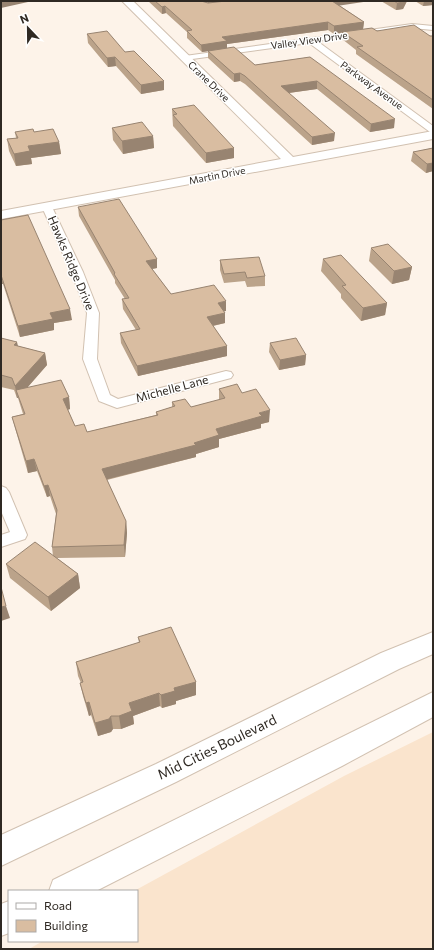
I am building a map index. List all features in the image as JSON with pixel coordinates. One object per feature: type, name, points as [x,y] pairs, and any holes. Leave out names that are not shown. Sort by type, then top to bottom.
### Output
[{"type":"street","name":"Crane Drive","points":[[127,1],[291,162]]},
{"type":"street","name":"Valley View Drive","points":[[185,58],[412,26],[433,28]]},
{"type":"street","name":"Parkway Avenue","points":[[310,40],[433,130]]},
{"type":"street","name":"Martin Drive","points":[[1,216],[433,135]]},
{"type":"street","name":"Hawks Ridge Drive","points":[[47,207],[77,272],[93,313],[90,359],[104,398],[117,404]]},
{"type":"street","name":"Michelle Lane","points":[[117,404],[226,375]]},
{"type":"street","points":[[1,492],[19,535],[1,541]]},
{"type":"street","name":"Mid Cities Boulevard","points":[[1,851],[166,773],[390,661],[433,643]]},
{"type":"street","points":[[66,890],[332,757],[433,704]]},
{"type":"shaded area","points":[[433,732],[433,949],[29,949],[41,942],[138,942],[138,890],[136,890],[344,776]]},
{"type":"building","points":[[155,1],[201,1],[208,3],[226,1],[332,1],[364,22],[334,26],[328,22],[264,31],[222,37],[227,41],[201,45],[187,31],[192,30],[165,6],[162,7]]},
{"type":"building","points":[[394,1],[404,1],[404,2],[397,3]]},
{"type":"building","points":[[414,25],[430,36],[433,36],[433,100],[357,47],[363,46],[342,32],[372,28],[377,31]]},
{"type":"building","points":[[107,31],[125,52],[134,51],[164,81],[141,85],[115,57],[107,58],[87,34]]},
{"type":"building","points":[[234,47],[255,65],[310,57],[395,119],[371,124],[317,81],[281,86],[335,133],[312,137],[245,76],[240,73],[234,74],[208,51]]},
{"type":"building","points":[[194,105],[234,148],[206,153],[173,115],[177,114],[172,109]]},
{"type":"building","points":[[142,122],[153,136],[122,141],[112,128]]},
{"type":"building","points":[[33,129],[34,132],[53,129],[59,142],[28,146],[30,151],[14,154],[7,139],[18,138],[15,132]]},
{"type":"building","points":[[433,148],[433,163],[427,164],[413,152]]},
{"type":"building","points":[[119,199],[157,259],[146,261],[171,294],[214,285],[226,301],[218,303],[225,313],[207,317],[227,346],[137,366],[120,333],[140,329],[122,299],[129,298],[114,274],[115,273],[78,207]]},
{"type":"building","points":[[28,215],[70,309],[50,313],[53,319],[18,326],[1,275],[1,220]]},
{"type":"building","points":[[388,244],[412,267],[394,271],[371,248]]},
{"type":"building","points":[[341,255],[387,303],[363,308],[342,286],[346,285],[323,259]]},
{"type":"building","points":[[259,257],[265,276],[247,278],[245,272],[224,274],[220,260]]},
{"type":"building","points":[[1,338],[17,342],[14,345],[45,353],[15,386],[12,378],[1,375]]},
{"type":"building","points":[[296,338],[306,355],[280,360],[270,343]]},
{"type":"building","points":[[61,380],[69,397],[63,399],[75,426],[84,424],[87,432],[158,415],[156,412],[175,406],[172,402],[185,399],[191,407],[225,398],[219,389],[237,384],[242,393],[256,389],[270,410],[259,413],[262,416],[216,429],[219,435],[194,443],[196,445],[102,469],[126,521],[124,545],[52,547],[57,510],[48,485],[44,486],[34,459],[26,461],[12,417],[25,414],[16,390]]},
{"type":"building","points":[[35,542],[78,574],[48,597],[6,564]]},
{"type":"building","points":[[1,587],[6,606],[1,607]]},
{"type":"building","points":[[171,627],[196,682],[174,688],[175,691],[161,695],[159,693],[129,703],[132,711],[119,716],[111,716],[109,719],[95,723],[89,702],[86,703],[80,683],[83,682],[76,662],[140,642],[138,637]]}]
